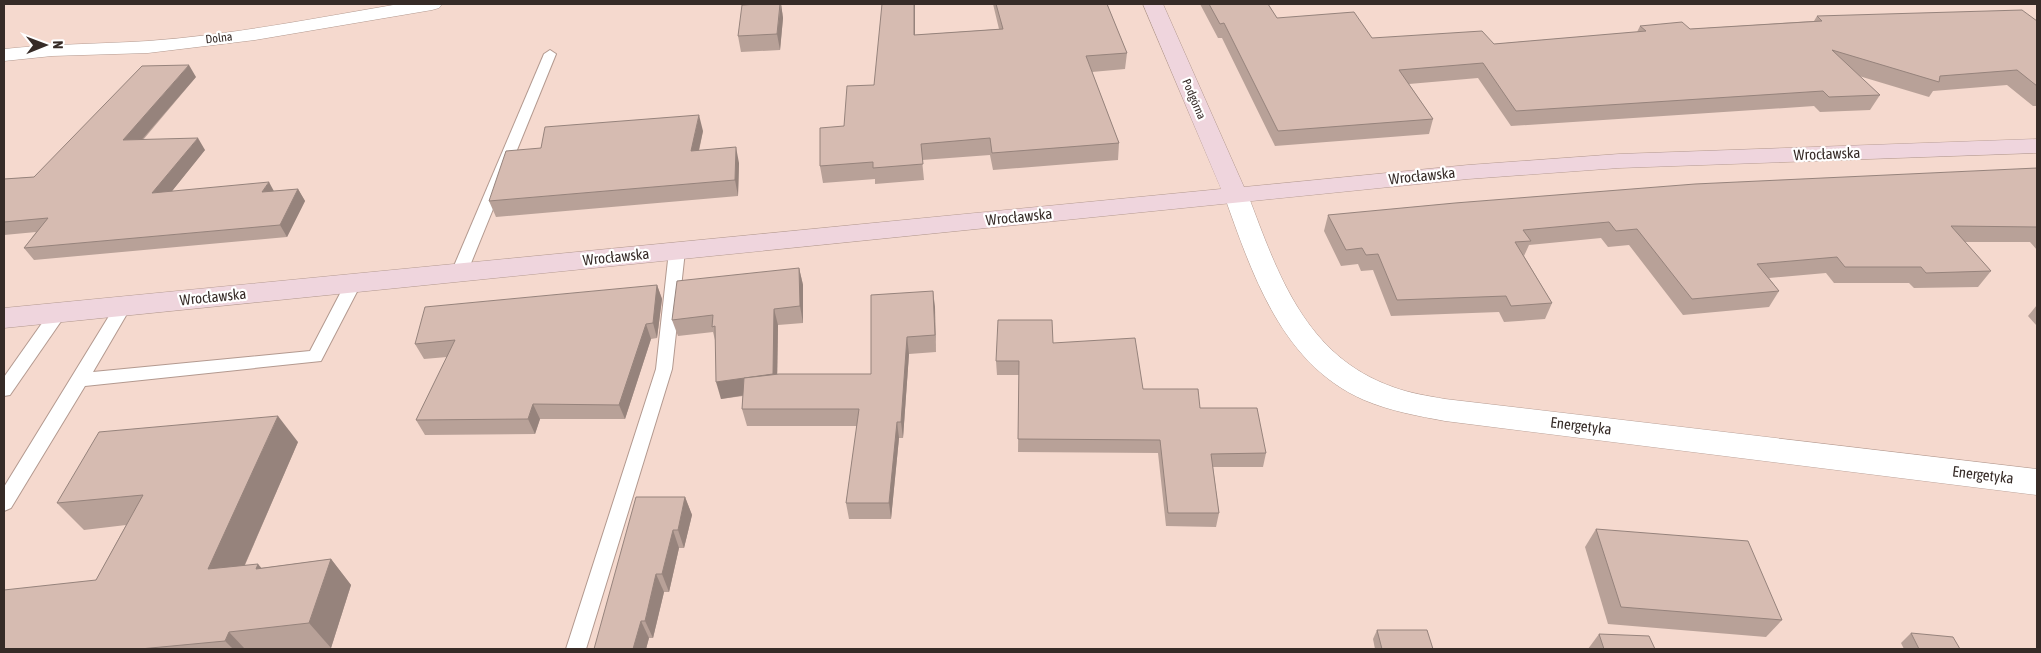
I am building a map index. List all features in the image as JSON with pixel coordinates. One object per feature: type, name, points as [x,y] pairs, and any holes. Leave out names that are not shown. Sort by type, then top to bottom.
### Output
[{"type":"street","name":"Dolna","points":[[4,55],[52,50],[148,47],[255,34],[432,4]]},
{"type":"street","name":"Podgórna","points":[[1153,4],[1236,195]]},
{"type":"street","name":"Wrocławska","points":[[4,318],[1468,172],[1619,161],[2037,146]]},
{"type":"street","name":"Energetyka","points":[[1236,195],[1261,259],[1300,334],[1330,366],[1365,388],[1403,402],[1465,412],[2037,482]]},
{"type":"lane","points":[[460,273],[550,54]]},
{"type":"lane","points":[[576,649],[664,369],[678,251]]},
{"type":"lane","points":[[80,380],[315,357],[352,284]]},
{"type":"lane","points":[[4,503],[123,307]]},
{"type":"lane","points":[[4,390],[58,313]]},
{"type":"building","points":[[780,4],[777,34],[738,36],[742,5]]},
{"type":"building","points":[[882,4],[914,4],[914,35],[1003,29],[996,4],[1107,4],[1127,53],[1086,56],[1119,143],[992,153],[990,138],[921,144],[923,164],[873,168],[873,162],[820,166],[820,128],[844,126],[847,86],[874,85]]},
{"type":"building","points":[[1209,4],[1268,4],[1277,18],[1354,12],[1372,38],[1482,31],[1494,44],[1646,31],[1640,26],[1682,22],[1690,29],[1822,21],[1817,16],[2022,10],[2037,21],[2037,86],[2017,70],[1940,76],[1939,82],[1832,50],[1880,95],[1829,97],[1823,91],[1516,111],[1483,63],[1399,70],[1433,119],[1278,131],[1224,23],[1220,24]]},
{"type":"building","points":[[189,65],[123,140],[198,138],[152,193],[269,182],[262,192],[298,189],[280,225],[24,248],[48,218],[4,222],[4,179],[34,177],[142,66]]},
{"type":"building","points":[[699,115],[691,151],[736,147],[735,180],[489,201],[506,151],[541,148],[545,127]]},
{"type":"building","points":[[2037,168],[2037,227],[1951,226],[1991,271],[1926,273],[1921,267],[1845,267],[1837,257],[1757,264],[1779,291],[1692,299],[1637,229],[1616,231],[1609,222],[1523,230],[1531,241],[1515,242],[1552,303],[1511,306],[1506,296],[1397,300],[1378,254],[1366,255],[1362,248],[1346,250],[1328,215],[1695,184]]},
{"type":"building","points":[[799,268],[800,306],[774,309],[773,374],[716,382],[715,326],[712,327],[713,315],[672,320],[677,281]]},
{"type":"building","points":[[657,285],[653,323],[646,324],[619,405],[533,404],[528,419],[416,420],[455,340],[415,344],[425,307]]},
{"type":"building","points":[[933,291],[935,335],[907,337],[901,422],[897,422],[889,503],[846,503],[859,409],[742,409],[744,378],[779,374],[871,374],[871,295]]},
{"type":"building","points":[[998,320],[1052,320],[1053,343],[1135,338],[1143,389],[1198,389],[1200,408],[1257,408],[1266,453],[1211,454],[1219,513],[1168,513],[1160,440],[1018,439],[1019,361],[996,361]]},
{"type":"building","points":[[278,416],[208,569],[258,564],[256,569],[331,559],[309,623],[229,632],[225,641],[140,649],[4,649],[4,590],[96,580],[143,495],[57,503],[99,432]]},
{"type":"building","points":[[636,497],[685,497],[678,530],[673,530],[662,574],[656,574],[645,621],[641,621],[633,649],[594,649]]},
{"type":"building","points":[[1596,529],[1748,541],[1782,620],[1621,607]]},
{"type":"building","points":[[1377,630],[1427,630],[1433,649],[1382,649]]},
{"type":"building","points":[[1911,633],[1953,637],[1960,649],[1919,649]]},
{"type":"building","points":[[1599,634],[1649,636],[1655,649],[1604,649]]}]
